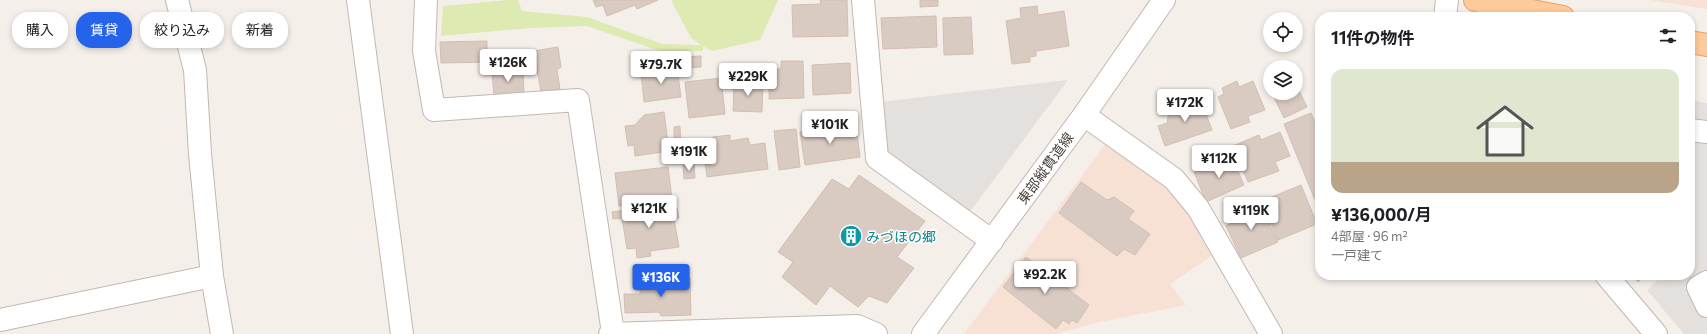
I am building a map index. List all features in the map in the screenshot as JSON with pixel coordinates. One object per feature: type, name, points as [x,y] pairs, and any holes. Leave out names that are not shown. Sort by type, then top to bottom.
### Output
[{"type":"main road","points":[[1475,0],[1537,12]]},
{"type":"main road","points":[[1695,43],[1707,45]]},
{"type":"street","points":[[177,0],[195,70],[200,154],[212,276],[222,334]]},
{"type":"street","points":[[358,0],[402,334]]},
{"type":"street","points":[[426,0],[424,51],[434,110],[578,100],[612,333],[857,326],[876,334]]},
{"type":"street","points":[[863,0],[876,158],[992,241]]},
{"type":"street","name":"東部縦貫道線","points":[[924,334],[1084,115],[1164,0]]},
{"type":"street","points":[[1446,12],[1447,0]]},
{"type":"street","points":[[1084,115],[1174,179],[1198,208],[1271,334]]},
{"type":"street","points":[[1695,131],[1707,132]]},
{"type":"street","points":[[0,320],[212,276]]},
{"type":"street","points":[[1610,280],[1656,334]]},
{"type":"shaded area","points":[[1650,0],[1707,0],[1707,9]]},
{"type":"shaded area","points":[[1068,80],[969,213],[882,152],[880,102]]},
{"type":"shaded area","points":[[1695,101],[1707,103],[1707,334],[1684,334],[1647,290],[1658,280],[1695,280]]},
{"type":"shaded area","points":[[1107,142],[1169,186],[1217,252],[1170,284],[1186,305],[1100,322],[1055,334],[964,334]]},
{"type":"green space","points":[[518,0],[522,11],[587,17],[662,44],[701,45],[691,38],[671,0],[778,0],[760,40],[712,51],[703,46],[703,51],[660,51],[587,26],[530,28],[441,36],[443,6]]},
{"type":"building","points":[[593,0],[658,0],[637,9],[635,5],[607,16],[603,5],[596,7]]},
{"type":"building","points":[[820,0],[847,0],[848,36],[793,37],[792,5],[821,4]]},
{"type":"building","points":[[920,0],[938,0],[938,6],[920,7]]},
{"type":"building","points":[[1037,6],[1038,15],[1064,11],[1069,46],[1036,51],[1036,56],[1030,57],[1030,62],[1012,64],[1006,21],[1021,18],[1020,8]]},
{"type":"building","points":[[936,16],[937,47],[883,49],[881,18]]},
{"type":"building","points":[[971,17],[973,54],[944,55],[943,18]]},
{"type":"building","points":[[487,41],[487,62],[441,63],[440,42]]},
{"type":"building","points":[[558,47],[561,67],[557,70],[560,89],[541,92],[534,51]]},
{"type":"building","points":[[701,56],[701,67],[683,68],[683,57]]},
{"type":"building","points":[[781,61],[803,61],[804,98],[769,99],[769,69],[781,69]]},
{"type":"building","points":[[850,63],[851,93],[813,95],[812,65]]},
{"type":"building","points":[[677,68],[681,97],[644,102],[641,73]]},
{"type":"building","points":[[523,70],[524,94],[494,96],[492,72]]},
{"type":"building","points":[[721,78],[725,114],[689,118],[685,82]]},
{"type":"building","points":[[1237,81],[1239,87],[1253,81],[1265,110],[1248,116],[1250,122],[1231,129],[1218,97],[1224,94],[1222,88]]},
{"type":"building","points":[[734,83],[763,83],[762,112],[733,111]]},
{"type":"building","points":[[1303,99],[1307,107],[1284,118],[1275,100],[1303,100]]},
{"type":"building","points":[[1186,101],[1188,106],[1201,101],[1212,130],[1165,146],[1158,126],[1167,123],[1170,106]]},
{"type":"building","points":[[664,112],[669,151],[635,156],[634,145],[628,146],[625,126],[635,125],[644,115]]},
{"type":"building","points":[[1311,113],[1315,123],[1315,200],[1284,124]]},
{"type":"building","points":[[856,125],[860,157],[805,165],[800,132]]},
{"type":"building","points":[[680,126],[681,149],[674,149],[674,127]]},
{"type":"building","points":[[796,129],[800,167],[779,170],[774,131]]},
{"type":"building","points":[[1280,132],[1290,156],[1275,162],[1279,171],[1248,182],[1233,146],[1259,135],[1261,140]]},
{"type":"building","points":[[730,135],[730,141],[748,138],[750,145],[765,143],[768,169],[707,177],[702,142],[713,137]]},
{"type":"building","points":[[1231,156],[1244,185],[1206,202],[1194,172]]},
{"type":"building","points":[[694,164],[695,178],[684,179],[683,165]]},
{"type":"building","points":[[668,167],[672,199],[619,206],[615,173]]},
{"type":"building","name":"みづほの郷","points":[[859,175],[925,221],[897,257],[914,268],[887,303],[869,296],[858,307],[830,286],[816,305],[782,277],[793,262],[778,252],[832,179],[849,189]]},
{"type":"building","points":[[1081,182],[1107,200],[1114,197],[1134,211],[1128,219],[1150,234],[1135,255],[1124,249],[1117,256],[1059,213]]},
{"type":"building","points":[[1301,185],[1315,219],[1315,225],[1278,240],[1262,201]]},
{"type":"building","points":[[1259,202],[1278,242],[1241,258],[1226,226],[1238,220],[1235,213]]},
{"type":"building","points":[[661,205],[664,210],[677,208],[679,218],[674,219],[679,247],[650,251],[651,256],[637,258],[636,248],[627,249],[622,218],[613,219],[612,212]]},
{"type":"building","points":[[1026,257],[1089,305],[1077,323],[1072,320],[1069,324],[1063,320],[1056,329],[1003,287]]},
{"type":"building","points":[[690,278],[691,315],[661,316],[659,312],[625,313],[624,294],[640,294],[640,280]]},
{"type":"place","name":"みづほの郷","points":[[851,236]]}]
